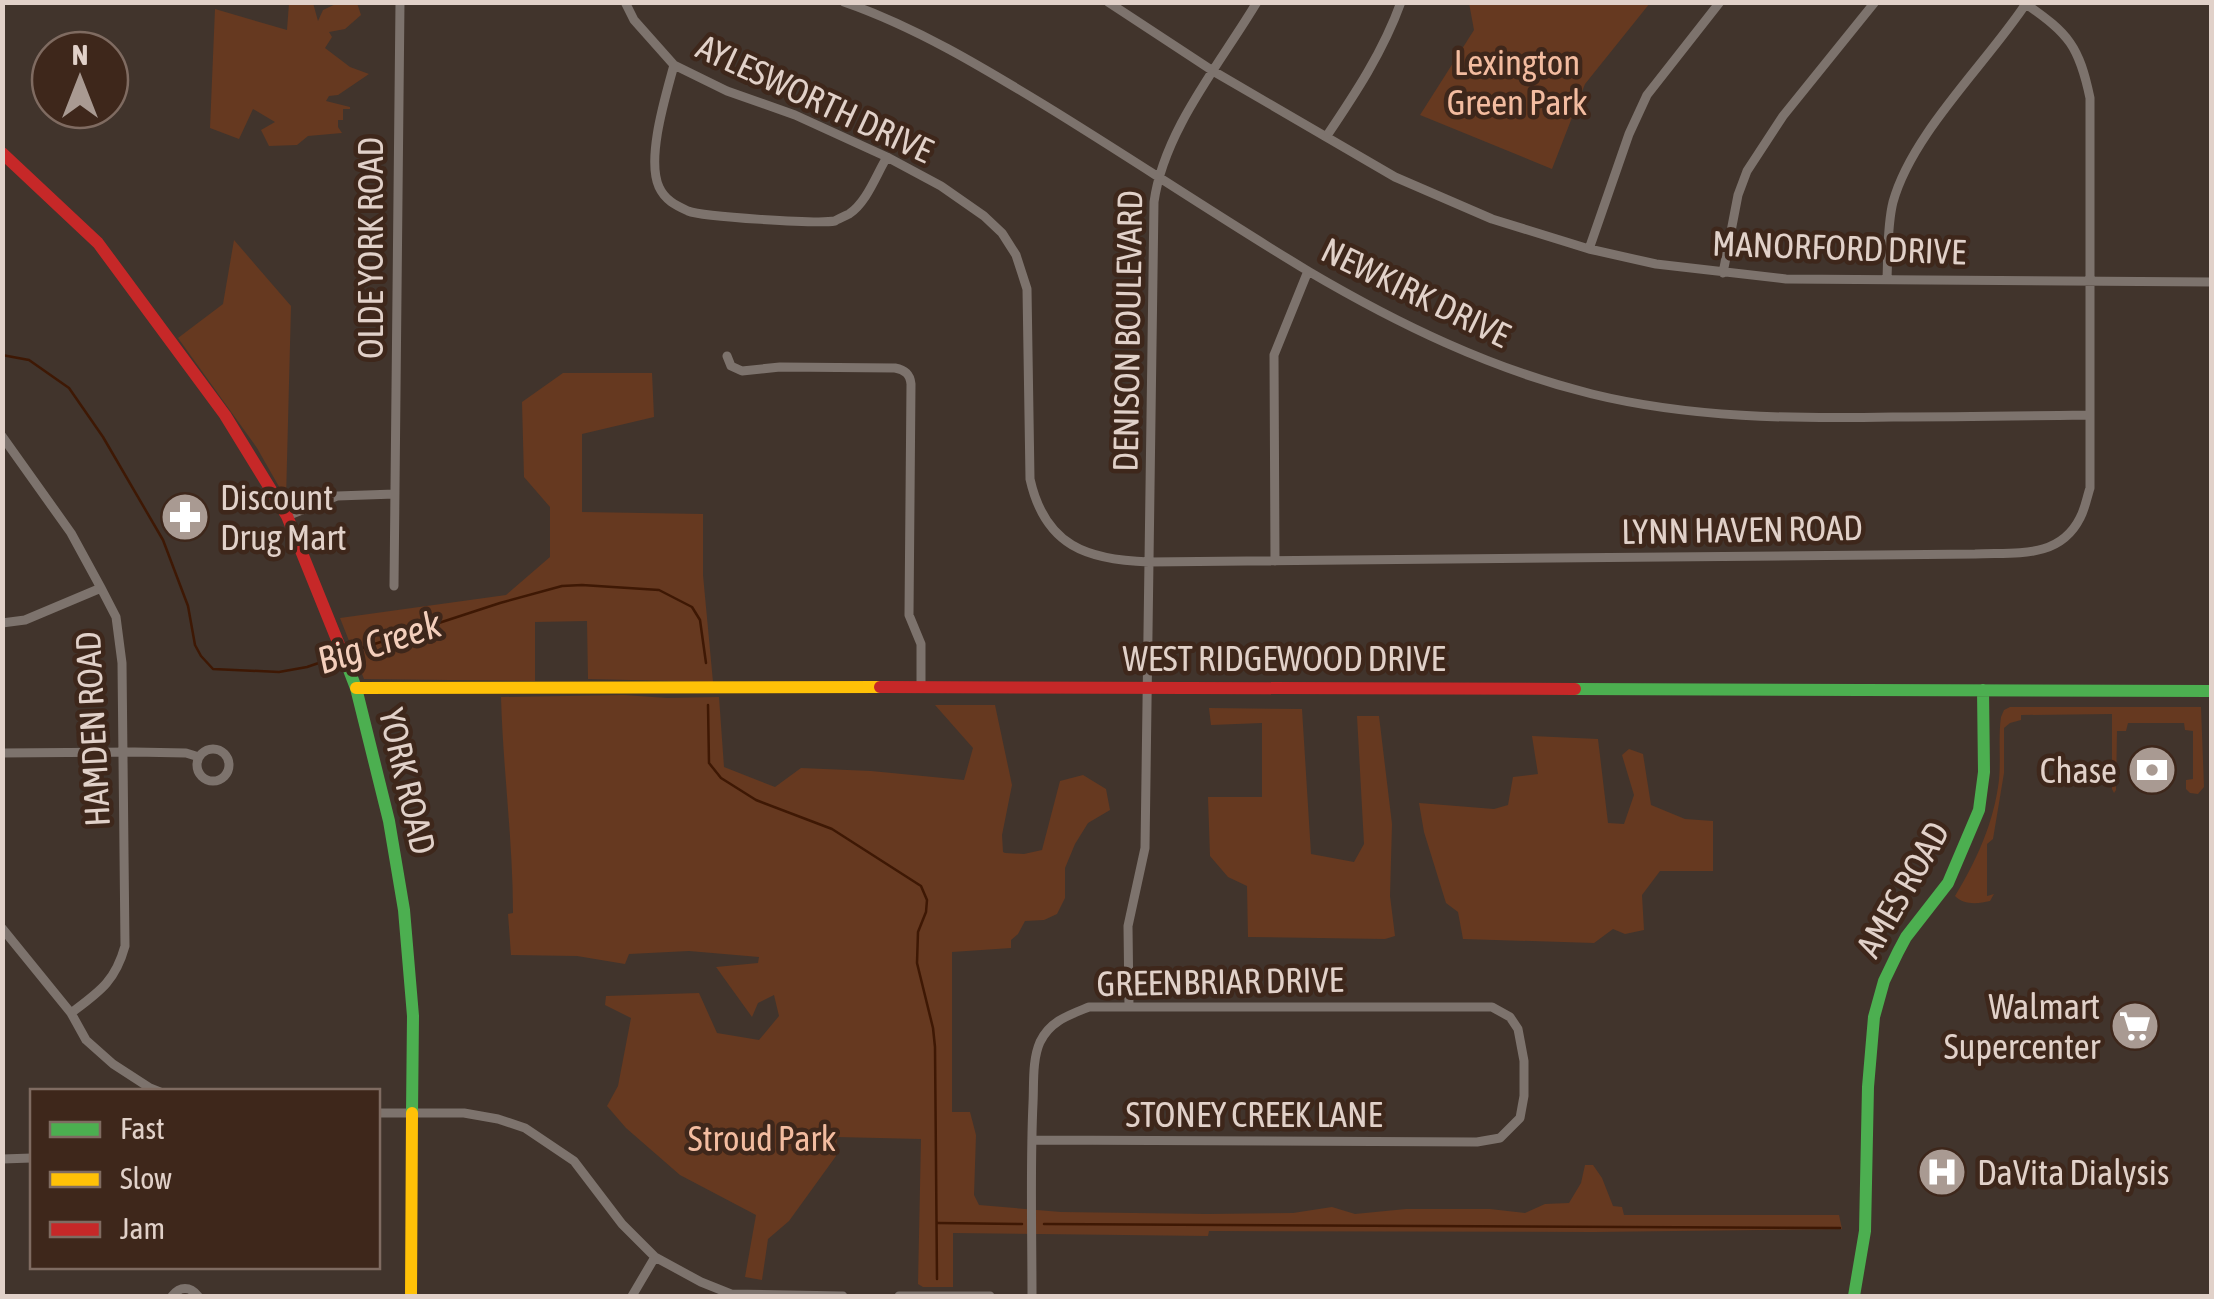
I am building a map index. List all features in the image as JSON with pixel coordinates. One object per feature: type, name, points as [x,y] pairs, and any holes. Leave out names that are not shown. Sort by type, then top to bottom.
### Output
[{"type":"main road","name":"YORK ROAD","points":[[2,153],[98,243],[225,415],[287,516],[342,648],[356,688],[389,821],[404,910],[413,1016],[412,1296]]},
{"type":"main road","name":"WEST RIDGEWOOD DRIVE","points":[[356,688],[2212,692]]},
{"type":"main road","name":"AMES ROAD","points":[[1854,1296],[1865,1231],[1868,1087],[1874,1017],[1884,981],[1898,952],[1948,883],[1980,810],[1984,772],[1983,690]]},
{"type":"street","name":"OLDE YORK ROAD","points":[[394,586],[400,2]]},
{"type":"street","name":"AYLESWORTH DRIVE","points":[[625,2],[634,20],[674,65],[887,157],[941,186],[1002,233],[1016,255],[1027,289],[1030,479],[1034,499],[1048,523],[1068,543],[1112,561],[1150,562]]},
{"type":"street","name":"NEWKIRK DRIVE","points":[[844,2],[983,68],[1308,271],[1398,322],[1477,358],[1592,394],[1741,415],[2090,415]]},
{"type":"street","name":"MANORFORD DRIVE","points":[[1108,2],[1214,71],[1395,176],[1492,219],[1590,249],[1656,264],[1786,279],[2212,282]]},
{"type":"street","name":"DENISON BOULEVARD","points":[[1129,1007],[1128,926],[1145,848],[1154,202],[1158,175],[1179,129],[1257,2]]},
{"type":"street","points":[[1326,138],[1368,74],[1401,2]]},
{"type":"street","points":[[1590,249],[1629,134],[1647,95],[1720,2]]},
{"type":"street","points":[[1723,273],[1738,195],[1747,171],[1784,116],[1875,2]]},
{"type":"street","points":[[1886,279],[1892,204],[1908,164],[2026,4]]},
{"type":"street","name":"LYNN HAVEN ROAD","points":[[1150,562],[1974,554],[2044,551],[2066,539],[2080,518],[2090,488],[2090,98],[2084,68],[2072,42],[2053,22],[2026,4]]},
{"type":"street","points":[[674,65],[658,125],[657,183],[668,201],[692,213],[836,221],[860,203],[887,157]]},
{"type":"street","points":[[1275,561],[1274,355],[1308,271]]},
{"type":"street","points":[[727,356],[731,366],[742,371],[780,367],[895,368],[909,376],[909,612],[921,646],[921,687]]},
{"type":"street","name":"HAMDEN ROAD","points":[[2,436],[7,449],[70,533],[101,588],[116,617],[120,648],[125,946],[119,968],[104,989],[70,1013]]},
{"type":"street","points":[[287,516],[337,496],[395,494]]},
{"type":"street","points":[[2,624],[25,620],[101,588]]},
{"type":"street","points":[[2,753],[186,753],[199,757]]},
{"type":"street","points":[[2,928],[70,1013],[86,1040],[113,1064],[151,1089]]},
{"type":"street","name":"GREENBRIAR DRIVE","points":[[1032,1296],[1032,1140],[1038,1045],[1048,1029],[1064,1016],[1088,1007],[1492,1007],[1510,1017],[1518,1029],[1524,1060],[1524,1096],[1520,1118],[1500,1138],[1476,1142]]},
{"type":"street","points":[[380,1112],[464,1112],[525,1128],[574,1161],[622,1224],[656,1258],[731,1295],[843,1296]]},
{"type":"street","name":"STONEY CREEK LANE","points":[[1032,1140],[1476,1142]]},
{"type":"street","points":[[2,1159],[30,1158]]},
{"type":"street","points":[[632,1296],[656,1258]]},
{"type":"street","points":[[172,1296],[185,1288],[198,1296]]},
{"type":"street","points":[[899,1296],[990,1296]]},
{"type":"green space","points":[[289,3],[313,3],[318,21],[323,10],[338,3],[357,3],[361,15],[345,29],[329,32],[332,37],[325,48],[350,67],[369,74],[326,101],[350,107],[343,109],[343,120],[338,120],[342,133],[308,136],[297,145],[269,146],[261,130],[275,122],[253,109],[239,139],[210,128],[215,9],[287,30]]},
{"type":"green space","name":"Lexington Green Park","points":[[1469,3],[1650,3],[1585,84],[1552,169],[1420,115],[1474,30]]},
{"type":"green space","points":[[234,240],[291,306],[286,499],[257,448],[178,338],[223,304]]},
{"type":"green space","points":[[563,373],[652,373],[654,417],[582,434],[582,512],[703,514],[703,575],[713,682],[588,679],[587,621],[535,622],[535,681],[364,679],[340,618],[506,595],[550,557],[550,507],[524,477],[522,402]]},
{"type":"green space","name":"Stroud Park","points":[[501,697],[719,697],[724,767],[775,787],[801,768],[964,780],[973,748],[935,705],[995,705],[1012,785],[1002,835],[1005,853],[1042,850],[1060,781],[1083,775],[1106,789],[1110,810],[1088,823],[1075,844],[1065,868],[1065,898],[1057,914],[1044,920],[1025,921],[1011,940],[1011,948],[952,952],[952,1112],[970,1112],[976,1135],[974,1195],[979,1205],[1061,1212],[1293,1213],[1332,1207],[1355,1214],[1406,1209],[1525,1213],[1545,1204],[1569,1203],[1581,1183],[1585,1165],[1593,1165],[1613,1206],[1622,1207],[1624,1215],[1839,1215],[1842,1229],[1209,1231],[1208,1236],[953,1233],[953,1287],[923,1287],[918,1284],[921,1139],[837,1137],[836,1156],[789,1221],[768,1239],[762,1280],[745,1277],[756,1215],[680,1175],[607,1106],[618,1086],[631,1018],[605,1005],[606,996],[699,993],[717,1033],[759,1040],[779,1016],[774,995],[758,1003],[752,1017],[716,967],[758,963],[759,957],[689,951],[629,954],[625,964],[577,956],[511,955],[508,914],[513,913],[513,886]]},
{"type":"green space","points":[[2010,707],[2201,707],[2204,787],[2198,794],[2186,789],[2186,780],[2193,779],[2193,731],[2185,730],[2184,723],[2128,723],[2126,731],[2117,731],[2114,793],[2112,714],[2021,715],[2021,720],[2004,728],[2004,773],[1993,839],[1987,844],[1987,896],[1994,894],[1990,901],[1962,901],[1955,896],[1977,855],[1993,811],[1999,780],[2001,717]]},
{"type":"green space","points":[[1209,708],[1302,709],[1311,854],[1354,862],[1364,844],[1357,716],[1379,716],[1392,824],[1390,896],[1395,936],[1248,937],[1247,886],[1228,877],[1210,856],[1208,797],[1262,797],[1262,723],[1211,725]]},
{"type":"green space","points":[[1532,736],[1598,739],[1608,823],[1624,824],[1634,795],[1622,755],[1629,749],[1643,754],[1651,805],[1685,819],[1713,821],[1713,871],[1660,871],[1642,895],[1644,930],[1625,934],[1613,929],[1594,943],[1463,939],[1458,912],[1446,903],[1419,803],[1494,809],[1508,805],[1513,777],[1538,774]]},
{"type":"waterway","name":"Big Creek","points":[[2,355],[29,360],[69,388],[103,437],[163,540],[188,606],[195,645],[213,669],[279,672],[339,656]]},
{"type":"waterway","name":"Big Creek","points":[[347,653],[500,603],[562,586],[582,585],[659,590],[692,607],[700,620],[706,663]]},
{"type":"waterway","name":"Big Creek","points":[[708,705],[709,763],[721,778],[756,800],[832,829],[921,886],[927,900],[918,932],[917,963],[935,1047],[937,1279]]},
{"type":"waterway","points":[[938,1223],[1022,1224]]},
{"type":"waterway","points":[[1044,1224],[1840,1228]]},
{"type":"traffic: fast","points":[[346,662],[389,821],[404,910],[413,1016],[412,1113]]},
{"type":"traffic: fast","points":[[1575,689],[2212,691]]},
{"type":"traffic: fast","points":[[1854,1296],[1865,1231],[1868,1087],[1874,1017],[1884,981],[1898,952],[1948,883],[1979,810],[1984,772],[1983,690]]},
{"type":"traffic: slow","points":[[356,688],[880,687]]},
{"type":"traffic: slow","points":[[411,1296],[412,1113]]},
{"type":"traffic: jam","points":[[2,153],[98,243],[225,415],[287,516],[346,662]]},
{"type":"traffic: jam","points":[[880,687],[1575,689]]},
{"type":"place","name":"Discount Drug Mart","points":[[185,517]]},
{"type":"place","name":"Chase","points":[[2152,770]]},
{"type":"place","name":"Walmart Supercenter","points":[[2135,1026]]},
{"type":"place","name":"DaVita Dialysis","points":[[1942,1172]]}]
